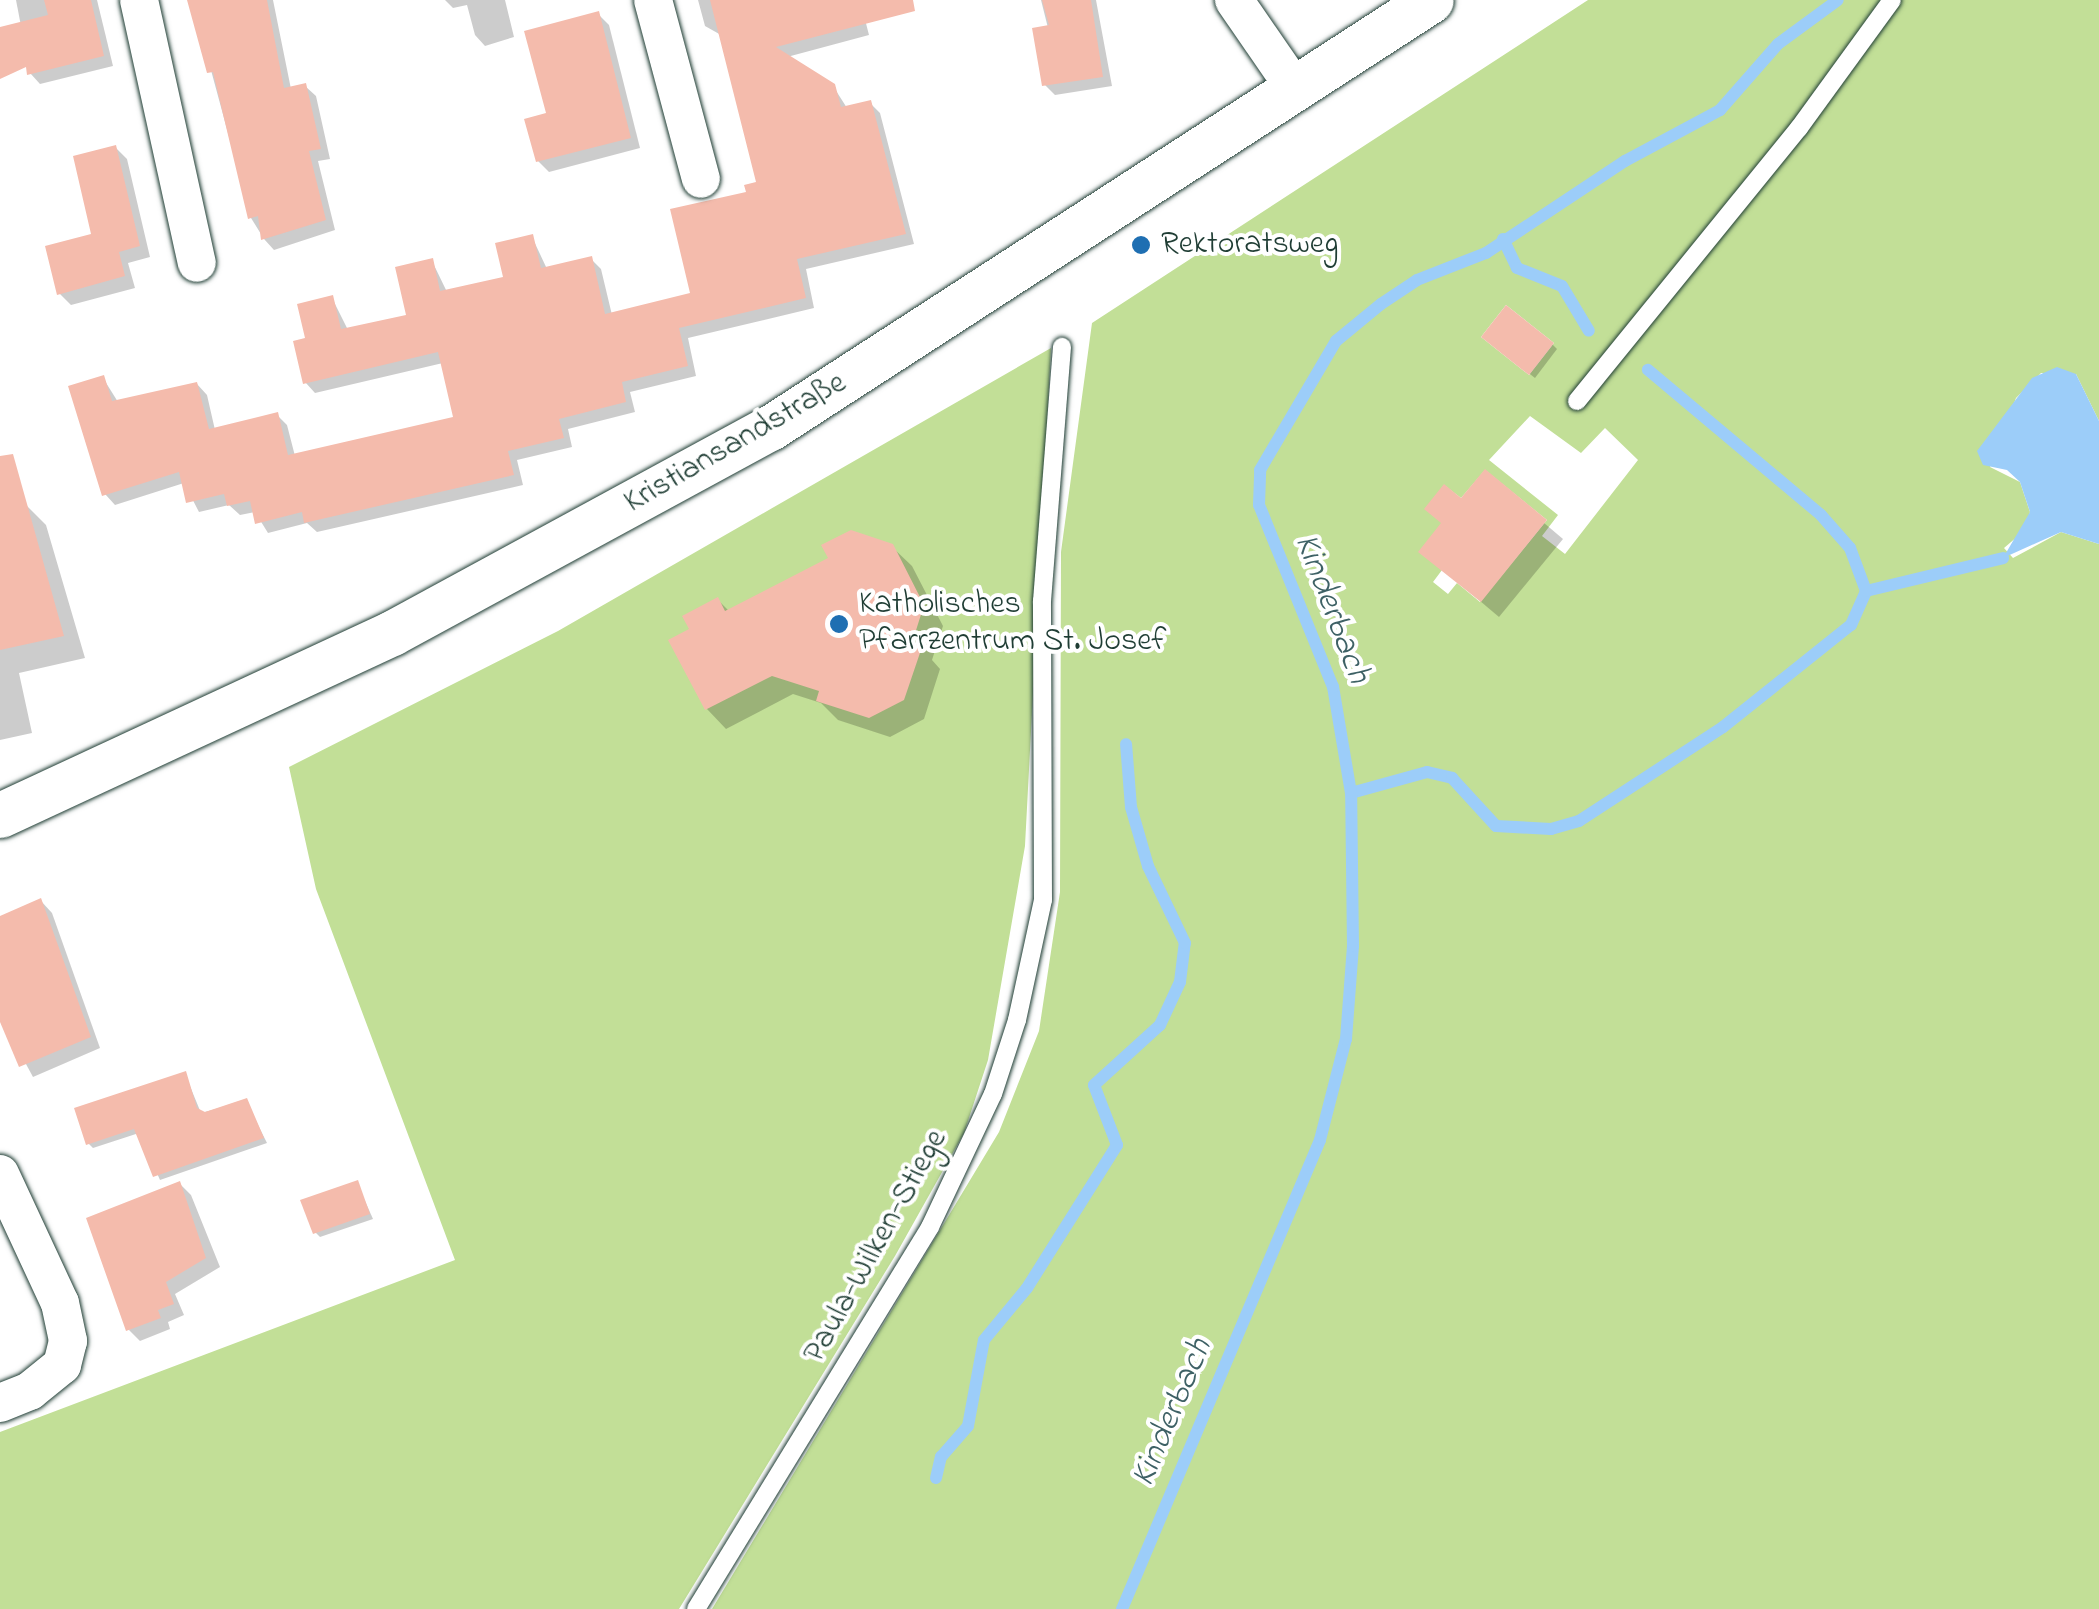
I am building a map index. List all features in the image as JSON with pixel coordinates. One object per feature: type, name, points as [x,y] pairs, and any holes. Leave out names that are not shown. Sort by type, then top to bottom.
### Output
[{"type":"street","points":[[139,0],[197,263]]},
{"type":"street","points":[[653,0],[701,179]]},
{"type":"street","points":[[1234,0],[1296,90]]},
{"type":"street","name":"Kristiansandstraße","points":[[0,815],[288,685],[770,428],[1431,0]]},
{"type":"street","points":[[0,1174],[60,1303],[68,1341],[62,1365],[30,1391],[0,1403]]},
{"type":"lane","points":[[1577,401],[1799,128],[1892,0]]},
{"type":"lane","name":"Paula-Wilken-Stiege","points":[[696,1609],[930,1227],[993,1094],[1017,1020],[1044,900],[1042,601],[1062,347]]},
{"type":"green space","points":[[1588,0],[2099,0],[2099,421],[2076,374],[2041,373],[2016,398],[1990,467],[2020,482],[2030,512],[2025,530],[2004,548],[2013,558],[2061,532],[2099,544],[2099,1609],[712,1609],[999,1132],[1039,1031],[1060,892],[1061,552],[1092,323]],"holes":[[[1506,305],[1554,343],[1529,375],[1481,337]],[[1530,416],[1581,453],[1605,428],[1638,460],[1565,554],[1542,536],[1558,515],[1489,460]],[[1485,470],[1547,520],[1480,602],[1457,583],[1448,594],[1433,582],[1442,570],[1444,485],[1461,498]]]},
{"type":"green space","points":[[1051,348],[1025,846],[988,1060],[964,1133],[895,1256],[679,1609],[0,1609],[0,1432],[455,1260],[316,889],[289,767],[558,631]]},
{"type":"water","points":[[2057,367],[2076,374],[2099,421],[2099,544],[2061,532],[2003,558],[2030,512],[2020,482],[2007,470],[1983,465],[1977,451],[2032,378]]},
{"type":"building","points":[[44,0],[91,0],[104,56],[27,75],[26,67],[0,79],[0,27],[48,15]]},
{"type":"building","points":[[187,0],[267,0],[284,88],[306,83],[321,149],[309,151],[326,220],[261,240],[258,216],[248,219],[213,72],[207,73]]},
{"type":"building","points":[[710,0],[913,0],[915,11],[776,47],[835,84],[841,107],[871,100],[906,234],[797,259],[806,298],[679,328],[688,366],[622,382],[626,402],[559,419],[564,438],[508,451],[514,475],[304,523],[302,512],[255,524],[250,501],[227,506],[224,494],[186,503],[179,472],[102,496],[68,386],[104,375],[112,401],[197,382],[209,429],[278,412],[288,455],[453,417],[438,352],[303,384],[293,341],[305,338],[297,304],[333,295],[341,329],[406,315],[395,267],[433,258],[440,291],[503,277],[495,243],[533,234],[541,268],[592,256],[605,314],[690,293],[670,209],[746,192],[744,185],[756,182]]},
{"type":"building","points":[[1042,0],[1091,0],[1103,77],[1042,86],[1032,28],[1049,25]]},
{"type":"building","points":[[599,11],[631,138],[536,162],[524,119],[546,113],[524,31]]},
{"type":"building","points":[[116,145],[140,246],[119,252],[125,276],[57,295],[45,246],[91,234],[73,156]]},
{"type":"building","points":[[1506,305],[1554,343],[1529,375],[1481,337]]},
{"type":"building","points":[[13,454],[64,636],[0,650],[0,456]]},
{"type":"building","points":[[1485,469],[1547,520],[1481,602],[1418,552],[1441,523],[1424,509],[1444,484],[1461,498]]},
{"type":"building","name":"Katholisches Pfarrzentrum St. Josef","points":[[851,530],[893,544],[924,605],[912,643],[922,647],[904,700],[869,718],[816,701],[819,691],[772,676],[705,710],[668,640],[689,629],[682,616],[718,597],[725,611],[828,558],[821,545]]},
{"type":"building","points":[[41,898],[91,1037],[19,1067],[0,1022],[0,916]]},
{"type":"building","points":[[186,1071],[197,1108],[205,1112],[247,1098],[264,1138],[153,1177],[134,1129],[86,1145],[74,1108]]},
{"type":"building","points":[[358,1180],[370,1214],[313,1234],[300,1200]]},
{"type":"building","points":[[180,1181],[206,1258],[166,1282],[174,1304],[158,1310],[161,1318],[126,1331],[86,1218]]},
{"type":"waterway","name":"Kinderbach","points":[[1122,1609],[1320,1140],[1346,1039],[1353,946],[1351,793],[1333,687],[1259,505],[1260,470],[1336,341],[1381,304],[1417,280],[1486,253],[1625,161],[1720,110],[1778,44],[1838,0]]},
{"type":"waterway","points":[[1503,239],[1517,268],[1562,286],[1589,331]]},
{"type":"waterway","points":[[1351,793],[1427,772],[1452,778],[1496,826],[1551,829],[1579,821],[1723,727],[1851,625],[1866,591],[1850,548],[1821,515],[1648,370]]},
{"type":"waterway","points":[[1866,591],[2003,558]]},
{"type":"waterway","points":[[936,1478],[941,1457],[968,1426],[984,1340],[1027,1288],[1117,1145],[1094,1085],[1160,1025],[1180,982],[1185,943],[1148,866],[1131,807],[1126,744]]},
{"type":"place","name":"Rektoratsweg","points":[[1141,245]]},
{"type":"place","name":"Katholisches Pfarrzentrum St. Josef","points":[[839,624]]}]
